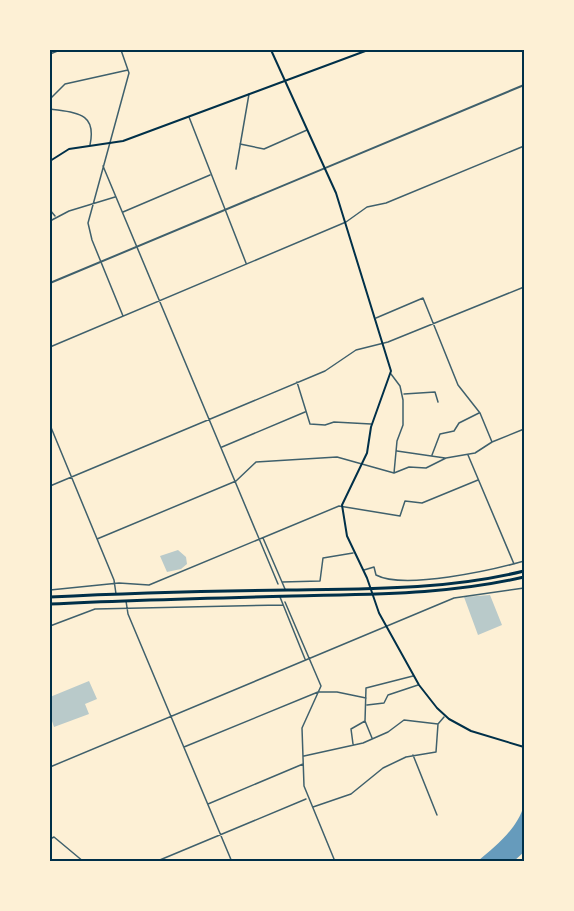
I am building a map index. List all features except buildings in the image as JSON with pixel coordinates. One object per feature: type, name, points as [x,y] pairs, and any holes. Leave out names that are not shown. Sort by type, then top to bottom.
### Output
[{"type":"highway","points":[[50,597],[371,589],[455,583],[525,571]]},
{"type":"highway","points":[[50,604],[373,594],[457,589],[525,577]]},
{"type":"main road","points":[[271,50],[325,168],[346,222],[391,374],[372,424],[367,453],[342,505],[344,527],[386,626],[419,685],[444,716],[471,731],[525,747]]},
{"type":"main road","points":[[50,161],[69,149],[109,144],[189,117],[368,50]]},
{"type":"street","points":[[50,54],[60,50]]},
{"type":"street","points":[[121,50],[129,69],[92,204],[88,228],[123,316]]},
{"type":"street","points":[[50,99],[65,84],[129,69]]},
{"type":"street","points":[[50,283],[525,85]]},
{"type":"street","points":[[236,169],[249,94]]},
{"type":"street","points":[[50,108],[74,112],[88,120],[92,125],[90,146]]},
{"type":"street","points":[[189,117],[247,264]]},
{"type":"street","points":[[239,144],[264,149],[307,130]]},
{"type":"street","points":[[50,347],[346,222],[367,207],[386,203],[525,146]]},
{"type":"street","points":[[103,166],[278,584]]},
{"type":"street","points":[[122,212],[211,175]]},
{"type":"street","points":[[50,221],[116,196]]},
{"type":"street","points":[[50,210],[56,217]]},
{"type":"street","points":[[50,486],[325,370],[350,352],[383,343],[525,287]]},
{"type":"street","points":[[375,318],[423,298],[458,385],[480,413],[492,442]]},
{"type":"street","points":[[391,374],[403,394],[403,425],[394,473]]},
{"type":"street","points":[[297,382],[312,425],[325,425],[332,422],[372,424]]},
{"type":"street","points":[[403,394],[435,392],[438,402]]},
{"type":"street","points":[[222,447],[306,411]]},
{"type":"street","points":[[432,455],[440,434],[454,431],[459,423],[480,413]]},
{"type":"street","points":[[50,425],[115,584],[116,594]]},
{"type":"street","points":[[97,539],[236,481],[253,464],[265,460],[303,460],[324,456],[362,463],[394,473],[409,467],[426,468],[446,458],[468,454],[525,429]]},
{"type":"street","points":[[397,451],[446,458]]},
{"type":"street","points":[[468,454],[514,564]]},
{"type":"street","points":[[50,590],[115,584],[149,585],[342,505],[400,516],[405,501],[422,503],[478,480]]},
{"type":"street","points":[[263,537],[285,590]]},
{"type":"street","points":[[282,582],[320,581],[323,558],[355,552]]},
{"type":"street","points":[[364,570],[375,568],[377,576],[387,580],[419,579],[474,573],[525,561]]},
{"type":"street","points":[[50,767],[457,597],[525,588]]},
{"type":"street","points":[[280,596],[305,660]]},
{"type":"street","points":[[126,600],[127,610],[232,861]]},
{"type":"street","points":[[285,602],[321,686],[302,728],[304,786],[334,859]]},
{"type":"street","points":[[50,626],[94,609],[127,610],[150,606],[282,605]]},
{"type":"street","points":[[372,739],[364,721],[368,687],[414,676]]},
{"type":"street","points":[[366,705],[384,703],[388,695],[419,685]]},
{"type":"street","points":[[184,747],[318,692],[337,692],[366,699]]},
{"type":"street","points":[[312,807],[351,794],[383,768],[412,755],[436,752],[438,724],[444,716]]},
{"type":"street","points":[[303,756],[372,739],[404,720],[438,724]]},
{"type":"street","points":[[353,745],[351,729],[364,721]]},
{"type":"street","points":[[412,755],[437,815]]},
{"type":"street","points":[[208,804],[303,764]]},
{"type":"street","points":[[155,861],[308,798]]},
{"type":"street","points":[[50,839],[54,837],[84,861]]},
{"type":"shaded area","points":[[178,550],[186,557],[187,564],[181,569],[167,572],[160,556]]},
{"type":"shaded area","points":[[490,595],[502,625],[478,635],[464,597]]},
{"type":"shaded area","points":[[89,681],[97,699],[85,704],[89,714],[54,727],[50,715],[50,697]]},
{"type":"water","points":[[524,805],[524,852],[514,861],[478,861],[512,829]]}]
